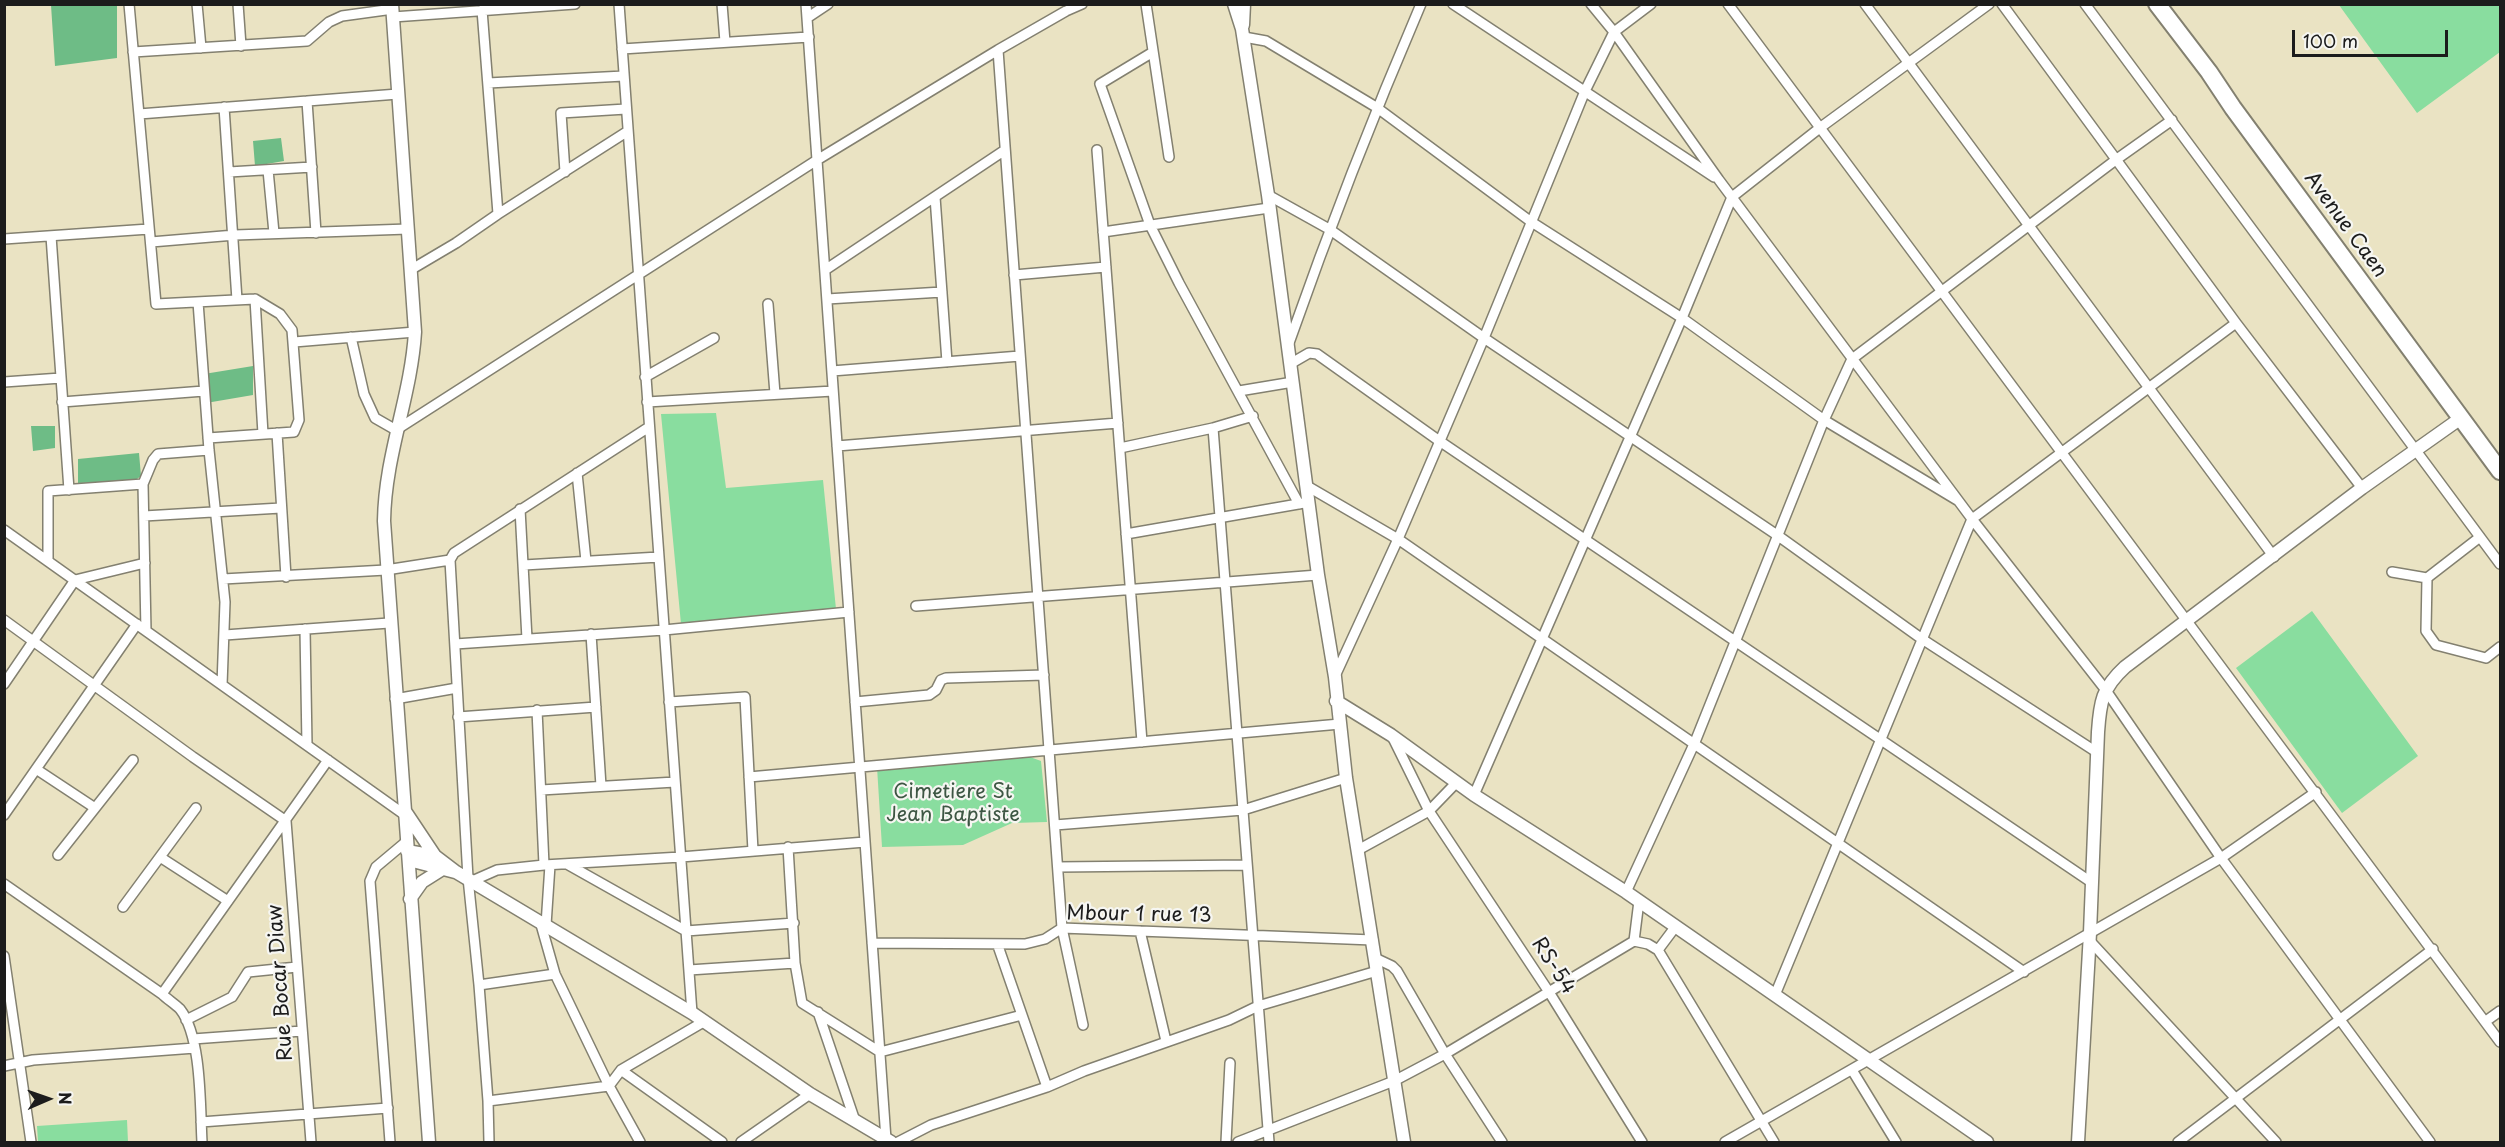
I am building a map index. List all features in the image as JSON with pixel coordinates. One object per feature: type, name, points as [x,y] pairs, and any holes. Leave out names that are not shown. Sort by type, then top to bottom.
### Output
[{"type":"highway","name":"Avenue Caen","points":[[2157,4],[2500,468]]},
{"type":"street","points":[[129,4],[156,304],[255,299],[272,308],[287,321],[292,330],[298,426],[294,432],[208,438]]},
{"type":"street","points":[[197,4],[201,48]]},
{"type":"street","points":[[238,4],[240,46]]},
{"type":"street","points":[[133,52],[307,41],[329,22],[342,16],[393,10],[482,10],[575,4]]},
{"type":"street","points":[[619,4],[692,1012]]},
{"type":"street","points":[[722,4],[725,42]]},
{"type":"street","points":[[806,4],[880,1052],[891,1141]]},
{"type":"street","points":[[807,18],[828,4]]},
{"type":"street","points":[[396,430],[817,160],[1065,8],[1082,4]]},
{"type":"street","points":[[1146,4],[1169,157]]},
{"type":"street","points":[[1234,4],[1243,33],[1269,201],[1307,486],[1304,503]]},
{"type":"street","points":[[1243,33],[1244,4]]},
{"type":"street","points":[[1288,345],[1329,229],[1376,108],[1421,4]]},
{"type":"street","points":[[1453,4],[1719,180]]},
{"type":"street","points":[[1591,4],[1614,32],[1719,180],[1972,519],[2105,689],[2222,858],[2430,1143]]},
{"type":"street","points":[[1335,677],[1398,539],[1438,440],[1484,338],[1530,220],[1585,91],[1614,32],[1651,4]]},
{"type":"street","points":[[1728,4],[2500,1042]]},
{"type":"street","points":[[1865,4],[2274,557]]},
{"type":"street","points":[[1474,795],[1682,318],[1732,197],[1821,127],[1989,4]]},
{"type":"street","points":[[2002,4],[2236,323],[2362,488]]},
{"type":"street","points":[[2085,4],[2500,564]]},
{"type":"street","points":[[393,10],[415,332],[412,366],[384,491],[386,570],[429,1143]]},
{"type":"street","points":[[482,10],[498,214]]},
{"type":"street","points":[[1243,33],[1266,41],[1376,108],[1530,220],[1682,318],[1824,420],[1961,503]]},
{"type":"street","points":[[622,49],[808,36]]},
{"type":"street","points":[[998,50],[1062,928],[1083,1025]]},
{"type":"street","points":[[1153,52],[1100,84],[1150,225],[1179,283],[1304,503],[1335,677],[1346,778],[1404,1143]]},
{"type":"street","points":[[488,83],[624,76]]},
{"type":"street","points":[[139,114],[398,94]]},
{"type":"street","points":[[307,101],[316,233]]},
{"type":"street","points":[[224,107],[235,235],[237,300]]},
{"type":"street","points":[[565,172],[561,113],[626,109]]},
{"type":"street","points":[[1626,892],[1695,742],[1824,420],[1852,358],[2172,120]]},
{"type":"street","points":[[412,269],[628,131]]},
{"type":"street","points":[[825,270],[1005,150]]},
{"type":"street","points":[[1097,150],[1142,742]]},
{"type":"street","points":[[229,172],[312,167]]},
{"type":"street","points":[[268,170],[274,233]]},
{"type":"street","points":[[935,197],[947,362]]},
{"type":"street","points":[[1103,232],[1269,201],[1329,229],[1484,338],[1777,535],[1922,639],[2098,753]]},
{"type":"street","points":[[4,239],[149,229]]},
{"type":"street","points":[[151,242],[274,233],[408,229]]},
{"type":"street","points":[[51,236],[69,490]]},
{"type":"street","points":[[1014,275],[1106,267]]},
{"type":"street","points":[[827,299],[942,291]]},
{"type":"street","points":[[255,299],[263,434]]},
{"type":"street","points":[[198,302],[209,450],[223,579],[225,634],[222,685]]},
{"type":"street","points":[[768,304],[775,394]]},
{"type":"street","points":[[1775,994],[1972,519],[2236,323]]},
{"type":"street","points":[[294,342],[415,332]]},
{"type":"street","points":[[351,337],[364,394],[375,418],[396,430]]},
{"type":"street","points":[[645,377],[714,338]]},
{"type":"street","points":[[1290,364],[1309,353],[1317,354],[1438,440],[1586,538],[2091,882]]},
{"type":"street","points":[[832,371],[1020,356]]},
{"type":"street","points":[[4,382],[61,378]]},
{"type":"street","points":[[1239,391],[1293,382]]},
{"type":"street","points":[[62,402],[204,391]]},
{"type":"street","points":[[647,402],[833,391]]},
{"type":"street","points":[[1120,448],[1213,428],[1253,416]]},
{"type":"street","points":[[2078,1143],[2100,710],[2105,689],[2125,667],[2274,557],[2362,488],[2461,418]]},
{"type":"street","points":[[837,446],[1118,423]]},
{"type":"street","points":[[489,1143],[488,1101],[458,717],[450,560],[454,553],[649,427]]},
{"type":"street","points":[[1213,428],[1269,1143]]},
{"type":"street","points":[[277,433],[286,577]]},
{"type":"street","points":[[146,631],[143,484],[158,454],[209,450]]},
{"type":"street","points":[[577,473],[586,561]]},
{"type":"street","points":[[48,561],[48,491],[143,484]]},
{"type":"street","points":[[1307,486],[1398,539],[1695,742],[2024,972]]},
{"type":"street","points":[[1126,534],[1304,503]]},
{"type":"street","points":[[144,516],[281,508]]},
{"type":"street","points":[[520,509],[526,639]]},
{"type":"street","points":[[4,530],[405,812],[435,856],[456,872],[692,1012],[810,1094],[891,1141]]},
{"type":"street","points":[[2392,572],[2427,578],[2480,537]]},
{"type":"street","points":[[524,565],[659,557]]},
{"type":"street","points":[[223,579],[386,570],[450,560]]},
{"type":"street","points":[[4,684],[75,580],[145,563]]},
{"type":"street","points":[[916,606],[1317,575]]},
{"type":"street","points":[[2427,578],[2426,631],[2436,645],[2486,658],[2500,647]]},
{"type":"street","points":[[455,644],[664,630],[849,612]]},
{"type":"street","points":[[4,620],[193,757],[286,821]]},
{"type":"street","points":[[225,634],[389,623]]},
{"type":"street","points":[[4,814],[137,624]]},
{"type":"street","points":[[305,629],[307,745]]},
{"type":"street","points":[[591,634],[601,786]]},
{"type":"street","points":[[855,702],[929,695],[936,690],[941,680],[946,678],[1044,675]]},
{"type":"street","points":[[395,699],[457,688]]},
{"type":"street","points":[[669,702],[745,698],[753,851]]},
{"type":"street","points":[[1336,701],[1391,735],[1474,795],[1626,892],[1871,1060],[1987,1143]]},
{"type":"street","points":[[458,717],[596,707]]},
{"type":"street","points":[[537,710],[547,865],[543,923],[555,974],[609,1086],[640,1143]]},
{"type":"street","points":[[749,777],[1340,724]]},
{"type":"street","name":"RS-54","points":[[1391,735],[1429,811],[1549,992],[1642,1143]]},
{"type":"street","points":[[58,855],[133,760]]},
{"type":"street","points":[[162,994],[328,760]]},
{"type":"street","points":[[36,769],[95,808]]},
{"type":"street","points":[[1055,825],[1243,810],[1346,778]]},
{"type":"street","points":[[542,790],[675,782]]},
{"type":"street","points":[[1358,850],[1429,811],[1456,783]]},
{"type":"street","points":[[1725,1143],[2024,972],[2090,937],[2222,858],[2316,792]]},
{"type":"street","points":[[123,907],[196,808]]},
{"type":"street","name":"Rue Bocar Diaw","points":[[286,821],[311,1143]]},
{"type":"street","points":[[470,880],[497,870],[547,865],[865,842]]},
{"type":"street","points":[[788,847],[795,963],[801,1000],[880,1052],[1022,1015]]},
{"type":"street","points":[[407,851],[441,870],[456,872]]},
{"type":"street","points":[[390,1143],[370,881],[376,867],[407,851],[435,856]]},
{"type":"street","points":[[160,856],[228,902]]},
{"type":"street","points":[[567,864],[686,931],[794,922]]},
{"type":"street","points":[[1058,867],[1247,865]]},
{"type":"street","points":[[410,899],[422,882],[441,870]]},
{"type":"street","points":[[4,884],[162,994],[180,1009],[188,1023],[194,1044],[202,1143]]},
{"type":"street","points":[[1634,941],[1639,901]]},
{"type":"street","points":[[1658,950],[1676,926]]},
{"type":"street","name":"Mbour 1 rue 13","points":[[872,943],[998,946],[1026,944],[1045,939],[1062,928],[1373,940]]},
{"type":"street","points":[[1140,931],[1166,1041]]},
{"type":"street","points":[[2090,937],[2276,1143]]},
{"type":"street","points":[[1238,1143],[1394,1081],[1445,1054],[1634,941],[1648,944],[1658,950],[1774,1143]]},
{"type":"street","points":[[998,946],[1047,1087]]},
{"type":"street","points":[[2178,1143],[2433,949]]},
{"type":"street","points":[[4,956],[31,1143]]},
{"type":"street","points":[[1376,958],[1397,971],[1445,1054],[1502,1143]]},
{"type":"street","points":[[689,970],[795,963]]},
{"type":"street","points":[[188,1023],[232,997],[248,972],[297,967]]},
{"type":"street","points":[[891,1141],[961,1114],[1047,1087],[1166,1041],[1229,1020],[1258,1006],[1377,971]]},
{"type":"street","points":[[479,985],[555,974]]},
{"type":"street","points":[[818,1011],[855,1121]]},
{"type":"street","points":[[2486,1021],[2500,1011]]},
{"type":"street","points":[[488,1101],[609,1086],[621,1070],[705,1022]]},
{"type":"street","points":[[4,1066],[302,1031]]},
{"type":"street","points":[[1226,1143],[1230,1063]]},
{"type":"street","points":[[621,1070],[722,1143]]},
{"type":"street","points":[[1852,1070],[1896,1143]]},
{"type":"street","points":[[741,1143],[810,1094]]},
{"type":"street","points":[[201,1122],[388,1108]]},
{"type":"green space","points":[[51,5],[117,5],[117,58],[55,66]]},
{"type":"green space","points":[[2339,5],[2500,5],[2500,52],[2417,113]]},
{"type":"green space","points":[[281,138],[284,161],[255,166],[253,141]]},
{"type":"green space","points":[[253,366],[253,395],[206,403],[204,374]]},
{"type":"green space","points":[[716,413],[726,488],[823,480],[836,609],[681,624],[661,414]]},
{"type":"green space","points":[[31,426],[55,426],[55,448],[33,451]]},
{"type":"green space","points":[[139,453],[141,476],[133,482],[78,483],[78,459]]},
{"type":"green space","points":[[2312,611],[2418,756],[2342,813],[2236,668]]},
{"type":"green space","name":"Cimetiere St Jean Baptiste","points":[[1030,757],[1041,761],[1047,822],[1012,823],[963,845],[882,847],[877,767]]},
{"type":"green space","points":[[127,1120],[128,1142],[38,1142],[37,1126]]}]
